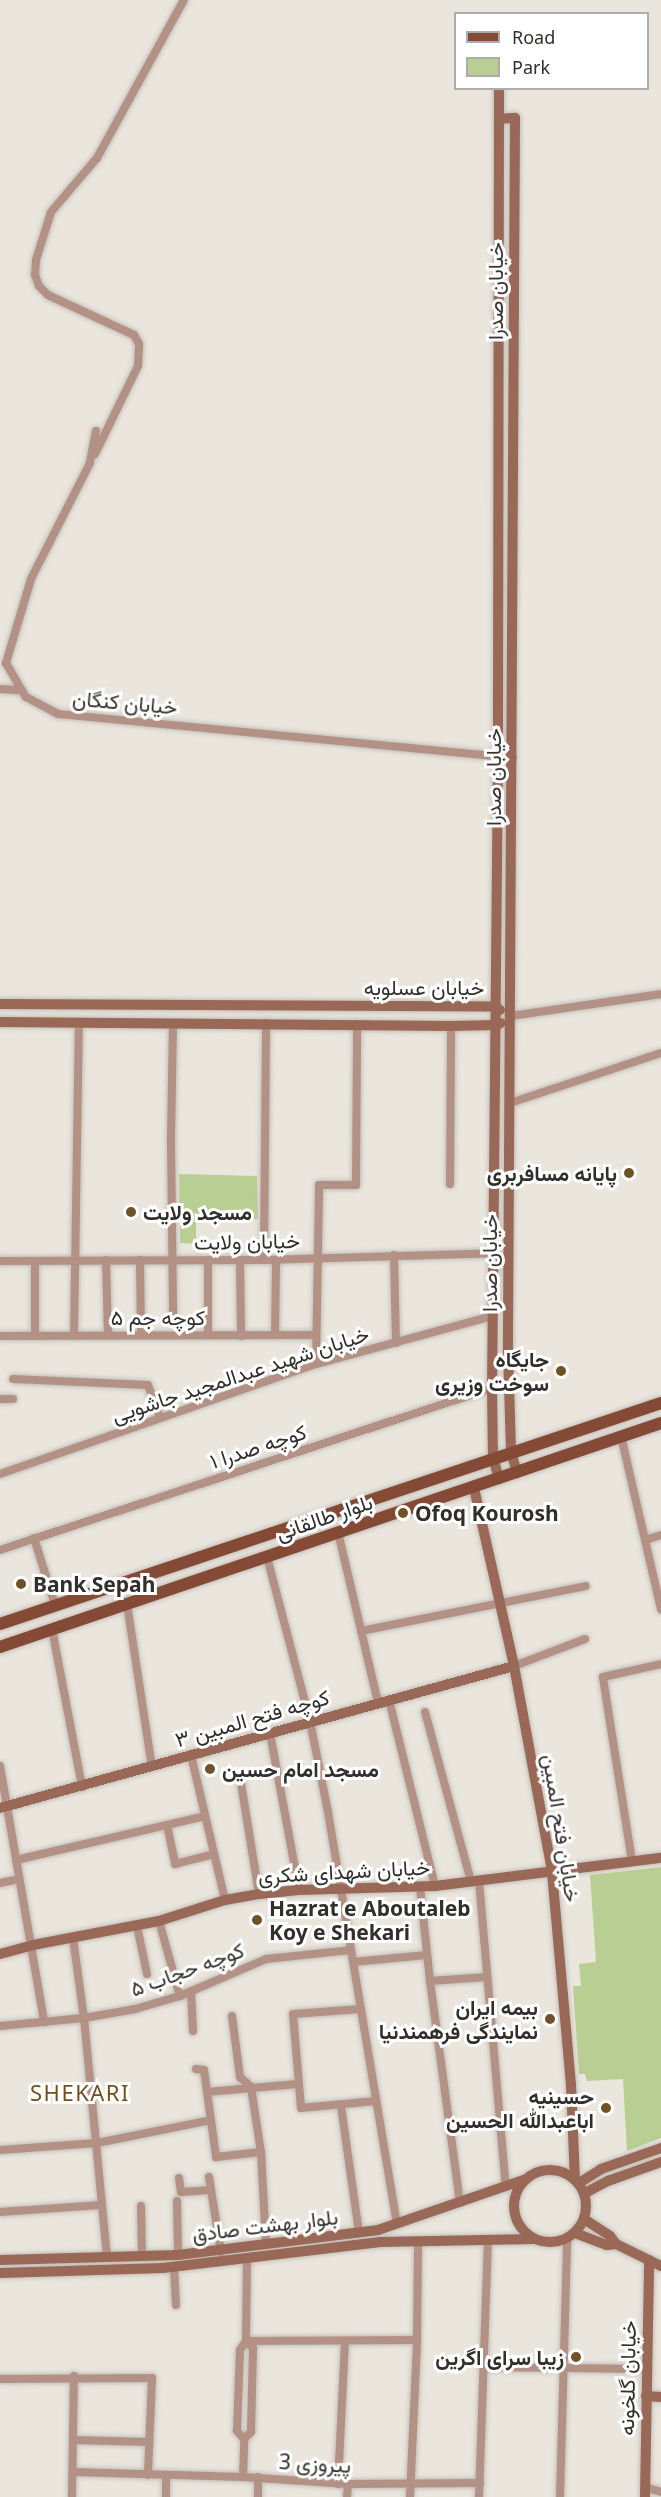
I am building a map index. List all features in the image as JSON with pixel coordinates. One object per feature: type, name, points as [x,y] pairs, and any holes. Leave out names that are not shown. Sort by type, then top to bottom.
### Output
[{"type":"main road","name":"بلوار طالقانی","points":[[0,1624],[661,1403]]},
{"type":"main road","name":"بلوار طالقانی","points":[[0,1647],[661,1423]]},
{"type":"main road","points":[[262,1536],[267,1557]]},
{"type":"street","points":[[90,463],[138,366],[139,344],[134,335],[48,296],[39,286],[35,275],[36,260],[51,212],[97,158],[156,56],[184,0]]},
{"type":"street","name":"خیابان صدرا","points":[[499,90],[498,756],[492,1388],[493,1458],[499,1479]]},
{"type":"street","name":"خیابان صدرا","points":[[500,119],[515,118],[508,1350],[511,1452],[517,1473]]},
{"type":"street","points":[[499,249],[515,249]]},
{"type":"street","points":[[499,402],[514,402]]},
{"type":"street","name":"خیابان کنگان","points":[[96,431],[90,463],[31,579],[6,663],[26,698],[58,714],[513,758]]},
{"type":"street","points":[[499,534],[514,534]]},
{"type":"street","points":[[0,689],[22,690]]},
{"type":"street","points":[[511,1017],[661,994]]},
{"type":"street","name":"خیابان عسلویه","points":[[0,1004],[496,1007],[511,1017],[496,1025],[451,1026],[0,1022]]},
{"type":"street","points":[[75,1335],[74,1260],[79,1023]]},
{"type":"street","points":[[173,1023],[173,1319]]},
{"type":"street","points":[[264,1260],[266,1023]]},
{"type":"street","points":[[316,1364],[319,1185],[356,1185],[357,1024]]},
{"type":"street","points":[[450,1184],[451,1026]]},
{"type":"street","points":[[510,1103],[661,1053]]},
{"type":"street","points":[[495,1203],[509,1203]]},
{"type":"street","name":"خیابان ولایت","points":[[0,1261],[276,1260],[494,1253]]},
{"type":"street","points":[[394,1255],[396,1343]]},
{"type":"street","points":[[106,1260],[108,1335]]},
{"type":"street","points":[[140,1260],[141,1335]]},
{"type":"street","points":[[208,1260],[208,1335]]},
{"type":"street","points":[[240,1260],[241,1336]]},
{"type":"street","points":[[274,1335],[276,1260]]},
{"type":"street","points":[[34,1336],[35,1261]]},
{"type":"street","name":"خیابان شهید عبدالمجید جاشویی","points":[[0,1474],[316,1364],[493,1316]]},
{"type":"street","name":"کوچه جم ۵","points":[[0,1336],[316,1335]]},
{"type":"street","points":[[493,1351],[508,1350]]},
{"type":"street","points":[[13,1379],[148,1385],[160,1418]]},
{"type":"street","name":"کوچه صدرا ۱","points":[[0,1550],[492,1388]]},
{"type":"street","points":[[0,1399],[13,1399]]},
{"type":"street","points":[[621,1436],[661,1609]]},
{"type":"street","name":"خیابان فتح المبین","points":[[474,1488],[501,1602],[552,1872],[577,2181]]},
{"type":"street","points":[[338,1532],[378,1702]]},
{"type":"street","points":[[645,1540],[661,1535]]},
{"type":"street","points":[[34,1538],[55,1605]]},
{"type":"street","points":[[267,1557],[310,1721],[341,1890],[399,2242]]},
{"type":"street","points":[[361,1631],[586,1586]]},
{"type":"street","points":[[127,1604],[152,1767]]},
{"type":"street","points":[[52,1629],[82,1786]]},
{"type":"street","points":[[514,1666],[585,1639]]},
{"type":"street","points":[[632,1861],[603,1677],[661,1664]]},
{"type":"street","name":"کوچه فتح المبین ۳","points":[[4,1808],[270,1732],[514,1666]]},
{"type":"street","points":[[390,1700],[435,1886]]},
{"type":"street","points":[[425,1712],[475,1881],[487,1977],[506,2187]]},
{"type":"street","points":[[270,1732],[299,1890]]},
{"type":"street","points":[[191,1755],[225,1900]]},
{"type":"street","points":[[0,1766],[4,1808],[33,1945],[44,2022]]},
{"type":"street","points":[[241,1783],[259,1894]]},
{"type":"street","points":[[16,1860],[205,1816]]},
{"type":"street","points":[[166,1824],[175,1864],[214,1854]]},
{"type":"street","name":"خیابان شهدای شکری","points":[[0,1954],[33,1945],[159,1921],[225,1900],[259,1894],[299,1890],[435,1886],[661,1858]]},
{"type":"street","points":[[0,1883],[20,1879]]},
{"type":"street","points":[[420,1887],[430,1981],[460,2203]]},
{"type":"street","points":[[159,1921],[180,1996]]},
{"type":"street","points":[[137,1926],[147,1974]]},
{"type":"street","points":[[73,1938],[84,2018],[107,2257]]},
{"type":"street","name":"کوچه حجاب ۵","points":[[0,2026],[84,2018],[135,2009],[180,1996],[266,1959],[351,1950]]},
{"type":"street","points":[[353,1962],[427,1955]]},
{"type":"street","points":[[430,1981],[487,1977]]},
{"type":"street","points":[[191,1991],[193,2031]]},
{"type":"street","points":[[361,2009],[293,2014],[301,2108],[376,2101]]},
{"type":"street","points":[[232,2016],[240,2077],[251,2087],[261,2152],[266,2245]]},
{"type":"street","points":[[195,2069],[204,2070],[216,2157],[261,2152]]},
{"type":"street","points":[[207,2092],[298,2084]]},
{"type":"street","points":[[341,2106],[359,2232]]},
{"type":"street","points":[[0,2150],[97,2143],[212,2120]]},
{"type":"street","points":[[577,2181],[602,2169],[661,2148]]},
{"type":"street","points":[[585,2193],[608,2181],[661,2162]]},
{"type":"street","points":[[560,2497],[571,2236],[584,2219],[587,2204],[585,2193],[577,2181],[559,2170],[547,2170],[526,2179],[514,2199],[514,2211],[518,2222],[534,2239],[545,2242],[571,2236],[607,2245],[616,2244]]},
{"type":"street","points":[[209,2177],[221,2252]]},
{"type":"street","points":[[180,2178],[181,2192],[210,2190]]},
{"type":"street","name":"بلوار بهشت صادق","points":[[0,2260],[142,2257],[221,2252],[359,2232],[397,2224],[526,2179]]},
{"type":"street","points":[[177,2201],[178,2255]]},
{"type":"street","points":[[0,2212],[101,2205]]},
{"type":"street","points":[[141,2205],[142,2257]]},
{"type":"street","points":[[584,2219],[610,2236],[616,2244],[661,2266]]},
{"type":"street","name":"بلوار بهشت صادق","points":[[0,2273],[174,2267],[247,2260],[370,2243],[534,2239]]},
{"type":"street","points":[[479,2497],[488,2241]]},
{"type":"street","points":[[410,2497],[417,2340],[418,2242]]},
{"type":"street","points":[[243,2477],[244,2439],[237,2431],[240,2350],[246,2340],[247,2260]]},
{"type":"street","name":"خیابان گلخونه","points":[[645,2492],[650,2260]]},
{"type":"street","points":[[174,2267],[176,2305]]},
{"type":"street","points":[[246,2340],[417,2340]]},
{"type":"street","points":[[244,2439],[251,2432],[253,2348],[246,2340]]},
{"type":"street","points":[[338,2484],[345,2341]]},
{"type":"street","points":[[484,2367],[647,2369]]},
{"type":"street","points":[[72,2497],[74,2376]]},
{"type":"street","points":[[0,2379],[74,2376],[152,2378],[148,2475]]},
{"type":"street","points":[[646,2396],[661,2397]]},
{"type":"street","points":[[73,2440],[150,2442]]},
{"type":"street","name":"پیروزی 3","points":[[73,2472],[243,2477],[338,2484],[480,2483]]},
{"type":"street","points":[[166,2475],[166,2497]]},
{"type":"street","points":[[258,2478],[258,2497]]},
{"type":"street","points":[[347,2497],[348,2484]]},
{"type":"street","points":[[645,2492],[661,2492]]},
{"type":"green space","points":[[179,1174],[257,1176],[258,1219],[196,1217],[196,1244],[180,1243]]},
{"type":"green space","points":[[661,1867],[661,2138],[627,2151],[623,2079],[587,2081],[585,2074],[579,2074],[573,1986],[581,1986],[579,1964],[596,1962],[590,1875]]},
{"type":"place","name":"پایانه مسافربری","points":[[629,1173]]},
{"type":"place","name":"مسجد ولایت","points":[[131,1212]]},
{"type":"place","name":"جایگاه سوخت وزیری","points":[[561,1371]]},
{"type":"place","name":"Ofoq Kourosh","points":[[403,1513]]},
{"type":"place","name":"Bank Sepah","points":[[21,1584]]},
{"type":"place","name":"مسجد امام حسین","points":[[210,1769]]},
{"type":"place","name":"Hazrat e Aboutaleb Koy e Shekari","points":[[257,1920]]},
{"type":"place","name":"بیمه ایران نمایندگی فرهمندنیا","points":[[550,2019]]},
{"type":"place","name":"حسینیه اباعبدالله الحسین","points":[[606,2108]]},
{"type":"place","name":"زیبا سرای اگرین","points":[[576,2357]]},
{"type":"district","name":"SHEKARI","points":[[80,2093]]}]
